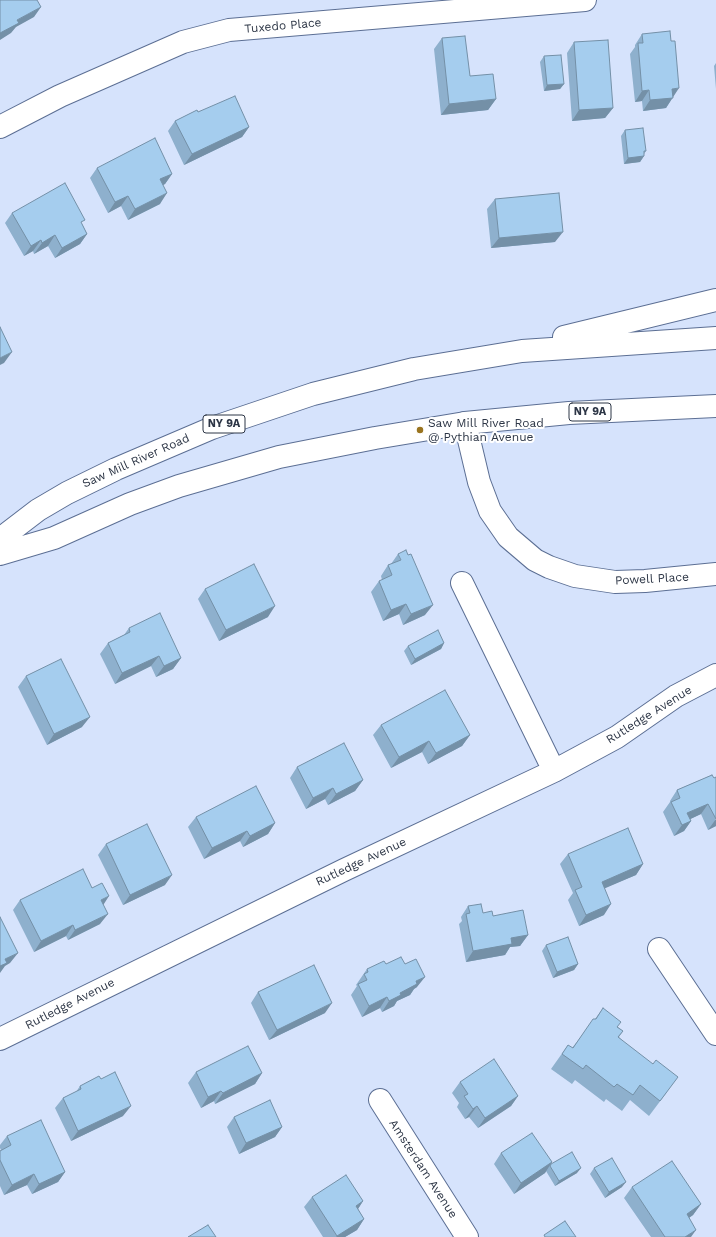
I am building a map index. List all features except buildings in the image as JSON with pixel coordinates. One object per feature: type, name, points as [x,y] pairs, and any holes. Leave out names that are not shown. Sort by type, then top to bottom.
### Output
[{"type":"street","name":"Tuxedo Place","points":[[0,127],[60,96],[183,42],[229,30],[586,0]]},
{"type":"street","points":[[469,359],[716,300]]},
{"type":"street","name":"NY 9A","points":[[469,359],[572,347],[716,338]]},
{"type":"street","name":"Saw Mill River Road","points":[[0,539],[38,510],[67,493],[164,447],[212,428],[327,390],[414,369],[469,359]]},
{"type":"street","name":"NY 9A","points":[[0,554],[54,538],[137,501],[179,486],[229,470],[279,457],[375,438],[465,423],[569,413],[716,406]]},
{"type":"street","name":"Powell Place","points":[[465,423],[479,482],[490,511],[508,537],[535,560],[570,574],[601,581],[639,581],[716,574]]},
{"type":"street","points":[[462,583],[554,771]]},
{"type":"street","name":"Rutledge Avenue","points":[[0,1039],[344,870],[554,771],[617,736],[676,696],[716,675]]},
{"type":"street","points":[[659,949],[716,1034]]},
{"type":"street","name":"Amsterdam Avenue","points":[[380,1100],[467,1237]]},
{"type":"place","name":"Saw Mill River Road @ Pythian Avenue","points":[[420,430]]}]
